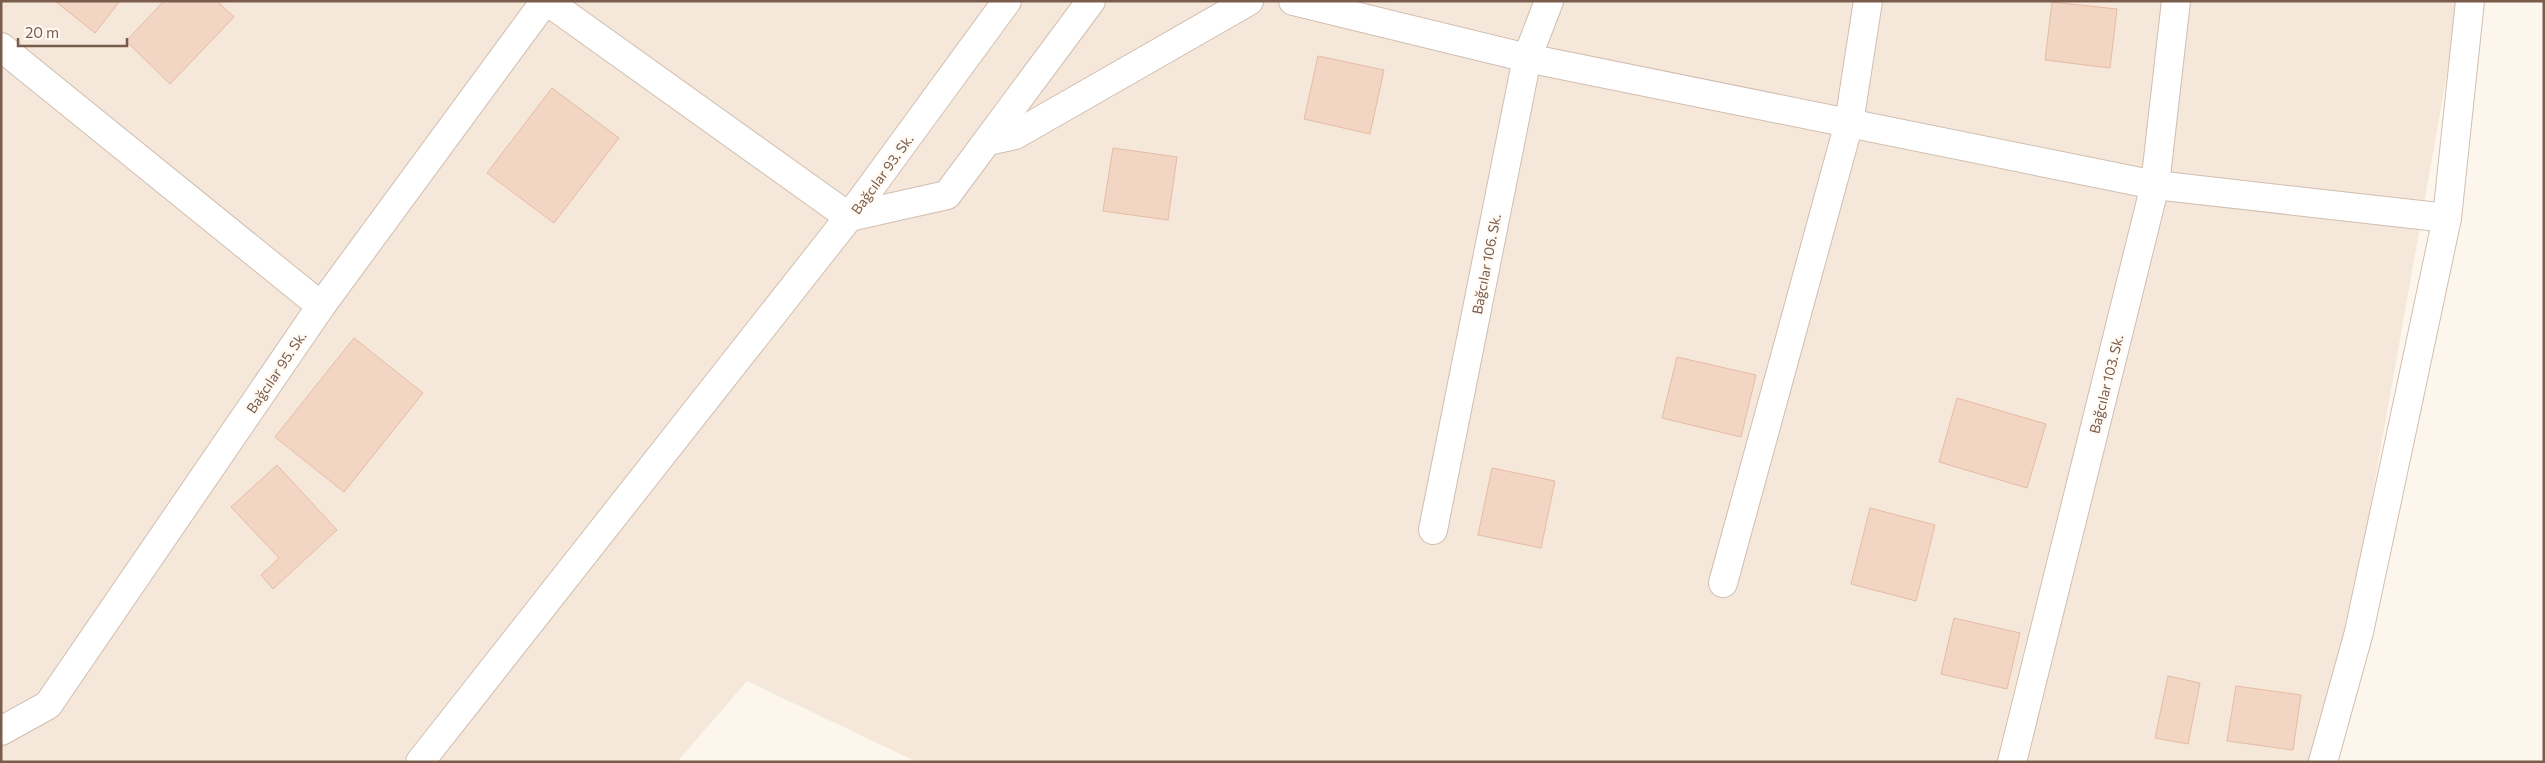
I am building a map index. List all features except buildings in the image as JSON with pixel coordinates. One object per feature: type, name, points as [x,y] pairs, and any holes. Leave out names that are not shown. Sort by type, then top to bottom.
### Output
[{"type":"street","points":[[420,762],[849,217],[546,1]]},
{"type":"street","name":"Bağcılar 95. Sk.","points":[[1,732],[48,705],[322,306],[546,1]]},
{"type":"street","name":"Bağcılar 93. Sk.","points":[[849,217],[1007,1]]},
{"type":"street","name":"Bağcılar 93. Sk.","points":[[849,217],[947,195],[1091,1]]},
{"type":"street","points":[[988,141],[1015,135],[1249,1]]},
{"type":"street","points":[[1293,1],[1527,58],[2155,185],[2447,218]]},
{"type":"street","name":"Bağcılar 106. Sk.","points":[[1433,530],[1527,58],[1549,1]]},
{"type":"street","points":[[1723,583],[1849,123],[1868,1]]},
{"type":"street","name":"Bağcılar 103. Sk.","points":[[2012,762],[2155,185],[2176,1]]},
{"type":"street","points":[[2323,762],[2359,632],[2447,218],[2470,1]]},
{"type":"street","points":[[1,47],[322,306]]},
{"type":"shaded area","points":[[1,1],[2460,1],[2325,762],[917,762],[747,681],[677,762],[1,762]]}]
